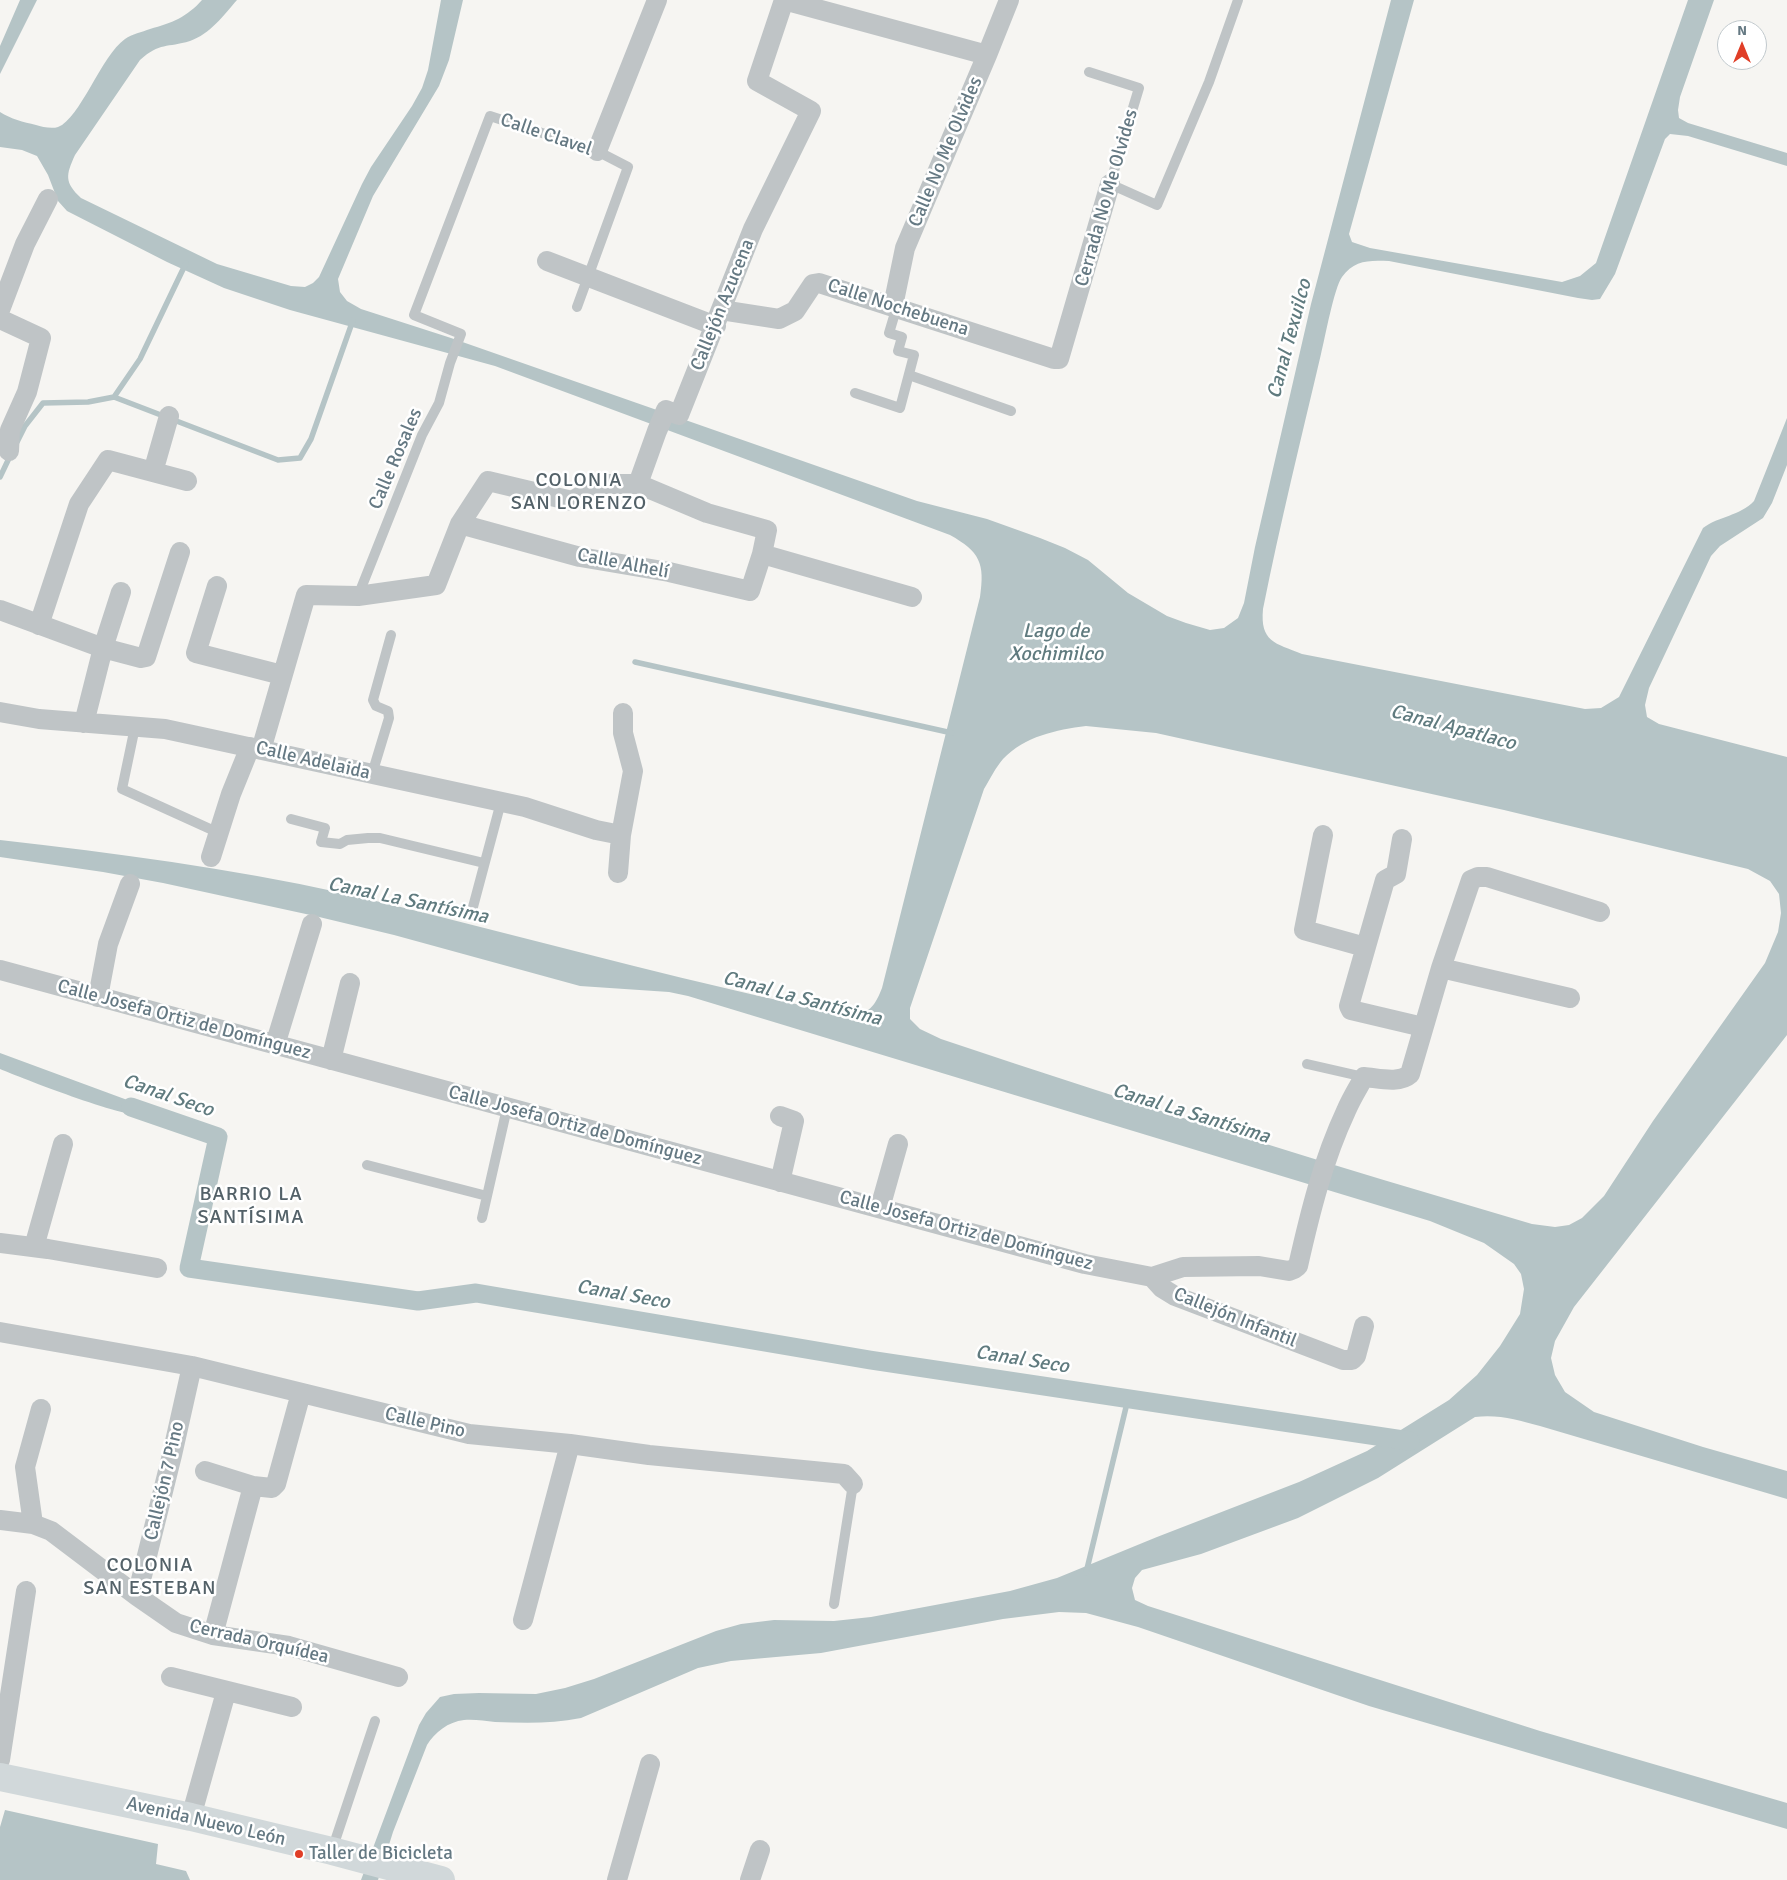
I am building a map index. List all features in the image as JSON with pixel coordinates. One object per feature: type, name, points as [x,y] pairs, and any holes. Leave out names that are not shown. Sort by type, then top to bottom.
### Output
[{"type":"street","points":[[597,151],[657,0]]},
{"type":"street","points":[[784,0],[987,56]]},
{"type":"street","name":"Callejón Azucena","points":[[638,484],[666,410],[680,415],[753,229],[812,111],[757,81],[784,0]]},
{"type":"street","name":"Calle No Me Olvides","points":[[893,306],[905,248],[1009,0]]},
{"type":"street","name":"Cerrada No Me Olvides","points":[[1059,359],[1110,184]]},
{"type":"street","points":[[0,310],[26,244],[48,199]]},
{"type":"street","points":[[547,260],[589,276],[718,318]]},
{"type":"street","name":"Calle Nochebuena","points":[[718,318],[779,319],[795,310],[813,284],[819,282],[1054,359],[1059,359]]},
{"type":"street","points":[[0,319],[41,338],[28,392],[10,430],[8,451]]},
{"type":"street","points":[[153,472],[169,416]]},
{"type":"street","points":[[39,625],[79,504],[108,460],[187,481]]},
{"type":"street","points":[[211,857],[231,794],[256,748],[282,675],[306,595],[358,596],[436,585],[460,524],[488,481],[572,501],[602,484],[638,484],[707,513],[767,530],[762,554],[912,597]]},
{"type":"street","name":"Calle Alhelí","points":[[460,524],[580,557],[669,572],[750,591],[762,554]]},
{"type":"street","points":[[0,610],[103,648],[141,658],[146,657],[180,552]]},
{"type":"street","points":[[216,586],[196,653],[282,675]]},
{"type":"street","points":[[84,723],[103,648],[121,592]]},
{"type":"street","name":"Calle Adelaida","points":[[0,712],[84,723],[165,729],[525,807],[621,836]]},
{"type":"street","points":[[618,873],[621,836],[632,771],[623,733],[623,713]]},
{"type":"street","points":[[1323,836],[1304,930],[1364,947]]},
{"type":"street","points":[[1402,839],[1396,874],[1385,880],[1364,947],[1349,1006],[1351,1010],[1423,1028]]},
{"type":"street","points":[[1364,1076],[1399,1080],[1405,1079],[1410,1074],[1441,968],[1471,880],[1478,877],[1487,878],[1600,912]]},
{"type":"street","points":[[98,997],[108,944],[130,884]]},
{"type":"street","points":[[275,1045],[312,924]]},
{"type":"street","points":[[1441,968],[1570,998]]},
{"type":"street","name":"Calle Josefa Ortiz de Domínguez","points":[[0,970],[1085,1264],[1152,1277]]},
{"type":"street","points":[[331,1060],[350,983]]},
{"type":"street","name":"Callejón Infantil","points":[[1364,1076],[1346,1110],[1311,1208],[1298,1266],[1289,1271],[1259,1266],[1183,1267],[1152,1277],[1162,1288],[1176,1296],[1343,1360],[1352,1360],[1356,1356],[1364,1326]]},
{"type":"street","points":[[780,1116],[794,1121],[780,1182]]},
{"type":"street","points":[[34,1247],[63,1144]]},
{"type":"street","points":[[880,1208],[898,1144]]},
{"type":"street","points":[[0,1243],[157,1268]]},
{"type":"street","name":"Calle Pino","points":[[0,1332],[192,1366],[469,1434],[570,1444],[649,1455],[844,1474],[853,1484]]},
{"type":"street","name":"Callejón 7 Pino","points":[[137,1596],[192,1366]]},
{"type":"street","points":[[205,1472],[253,1486],[272,1488],[276,1484],[301,1394]]},
{"type":"street","points":[[33,1524],[25,1467],[41,1409]]},
{"type":"street","points":[[523,1620],[570,1444]]},
{"type":"street","points":[[213,1636],[253,1486]]},
{"type":"street","name":"Cerrada Orquídea","points":[[0,1520],[33,1524],[51,1531],[176,1623],[213,1636],[289,1646],[398,1676]]},
{"type":"street","points":[[0,1760],[26,1591]]},
{"type":"street","points":[[171,1677],[292,1708]]},
{"type":"street","points":[[190,1817],[226,1692]]},
{"type":"street","points":[[617,1880],[650,1764]]},
{"type":"street","name":"Avenida Nuevo León","points":[[0,1777],[190,1817],[332,1851],[384,1869],[441,1880]]},
{"type":"street","points":[[750,1880],[760,1850]]},
{"type":"lane","points":[[1110,184],[1156,205],[1209,82],[1238,0]]},
{"type":"lane","name":"Cerrada No Me Olvides","points":[[1089,72],[1139,88],[1110,184]]},
{"type":"lane","name":"Calle Clavel","points":[[460,336],[414,315],[490,116],[597,151],[628,167],[589,276]]},
{"type":"lane","points":[[577,307],[589,276]]},
{"type":"lane","points":[[855,393],[900,408],[914,356],[898,351],[902,337],[890,333],[895,313],[893,306]]},
{"type":"lane","name":"Calle Rosales","points":[[358,596],[422,435],[439,403],[460,336]]},
{"type":"lane","points":[[909,375],[1011,411]]},
{"type":"lane","points":[[372,774],[389,718],[388,711],[376,706],[373,700],[392,635]]},
{"type":"lane","points":[[135,727],[122,789],[218,832]]},
{"type":"lane","points":[[473,907],[501,802]]},
{"type":"lane","points":[[291,819],[325,828],[321,842],[340,844],[347,840],[380,838],[484,864]]},
{"type":"lane","points":[[1307,1064],[1364,1076]]},
{"type":"lane","points":[[482,1218],[507,1108]]},
{"type":"lane","points":[[367,1165],[487,1196]]},
{"type":"lane","points":[[834,1604],[853,1484]]},
{"type":"lane","points":[[332,1851],[375,1721]]},
{"type":"water","points":[[20,0],[37,0],[0,74],[0,46]]},
{"type":"water","name":"Lago de Xochimilco","points":[[202,0],[237,0],[204,34],[190,41],[153,50],[140,60],[72,162],[68,173],[69,183],[81,198],[217,264],[291,286],[305,287],[313,283],[319,277],[371,167],[422,88],[428,70],[441,0],[463,0],[449,60],[439,86],[373,196],[338,279],[340,292],[347,301],[361,309],[451,338],[917,501],[987,519],[1040,538],[1088,560],[1128,593],[1167,616],[1210,630],[1224,628],[1238,618],[1244,603],[1255,547],[1311,304],[1391,0],[1414,0],[1349,234],[1352,242],[1370,248],[1562,282],[1580,276],[1596,263],[1688,0],[1714,0],[1680,97],[1679,118],[1688,123],[1787,153],[1787,166],[1688,136],[1670,134],[1665,139],[1615,274],[1600,299],[1578,298],[1389,261],[1362,262],[1347,271],[1339,283],[1330,314],[1276,545],[1263,609],[1263,620],[1264,628],[1271,640],[1302,654],[1585,709],[1601,708],[1619,697],[1703,528],[1742,510],[1754,501],[1787,418],[1787,465],[1772,503],[1763,518],[1720,546],[1711,556],[1649,688],[1645,705],[1647,717],[1659,724],[1787,757],[1787,1035],[1574,1307],[1555,1341],[1551,1358],[1555,1375],[1565,1392],[1594,1412],[1703,1447],[1787,1471],[1787,1499],[1540,1426],[1508,1418],[1475,1417],[1378,1478],[1298,1518],[1201,1554],[1142,1570],[1135,1578],[1132,1588],[1135,1600],[1148,1606],[1540,1731],[1787,1803],[1787,1829],[1369,1706],[1138,1627],[1086,1613],[1059,1612],[1003,1619],[821,1653],[731,1661],[698,1668],[581,1718],[538,1723],[468,1720],[447,1725],[427,1745],[393,1832],[378,1880],[361,1880],[419,1725],[426,1713],[440,1697],[454,1694],[479,1693],[536,1694],[594,1679],[716,1631],[741,1624],[774,1620],[834,1621],[871,1617],[1010,1591],[1057,1578],[1299,1482],[1367,1451],[1449,1400],[1477,1375],[1500,1346],[1520,1314],[1524,1289],[1521,1274],[1514,1264],[1484,1243],[1430,1221],[688,996],[669,992],[580,986],[394,935],[315,916],[163,883],[0,857],[0,840],[129,856],[257,876],[342,893],[744,993],[853,1016],[859,1015],[869,1010],[882,988],[980,597],[982,575],[978,560],[968,547],[950,535],[495,366],[290,310],[224,288],[167,262],[67,211],[58,201],[48,175],[37,156],[22,150],[0,147],[0,112],[26,123],[47,128],[58,127],[66,122],[74,112],[116,47],[125,39],[134,34],[172,22]],"holes":[[[1086,726],[1156,733],[1504,810],[1748,869],[1770,881],[1779,894],[1781,913],[1778,932],[1765,963],[1653,1121],[1604,1196],[1582,1218],[1569,1225],[1555,1227],[1532,1224],[1384,1180],[1088,1088],[941,1039],[920,1029],[910,1019],[910,1008],[984,789],[1000,762],[1021,745],[1052,732]]]},
{"type":"water","points":[[0,1053],[149,1108],[155,1111],[155,1116],[144,1117],[105,1107],[0,1069]]},
{"type":"water","points":[[5,1810],[158,1844],[156,1864],[186,1871],[190,1880],[0,1880],[0,1827]]},
{"type":"waterway","points":[[17,442],[25,426],[43,403],[88,402],[114,397],[140,359],[186,263]]},
{"type":"waterway","points":[[114,397],[278,460],[300,458],[311,439],[353,320]]},
{"type":"waterway","points":[[0,477],[11,454]]},
{"type":"waterway","points":[[635,662],[952,733]]},
{"type":"waterway","name":"Canal Seco","points":[[131,1107],[218,1137],[189,1268],[418,1301],[476,1293],[870,1360],[1410,1441]]},
{"type":"waterway","points":[[1086,1573],[1128,1399]]},
{"type":"place","name":"Taller de Bicicleta","points":[[299,1854]]},
{"type":"district","name":"COLONIA SAN LORENZO","points":[[579,492]]},
{"type":"district","name":"BARRIO LA SANTÍSIMA","points":[[251,1206]]},
{"type":"district","name":"COLONIA SAN ESTEBAN","points":[[150,1578]]},
{"type":"water label","name":"Canal Texuilco","points":[[1290,339]]},
{"type":"water label","name":"Canal Apatlaco","points":[[1453,728]]},
{"type":"water label","name":"Canal La Santísima","points":[[408,901]]},
{"type":"water label","name":"Canal La Santísima","points":[[802,999]]},
{"type":"water label","name":"Canal La Santísima","points":[[1191,1114]]}]
